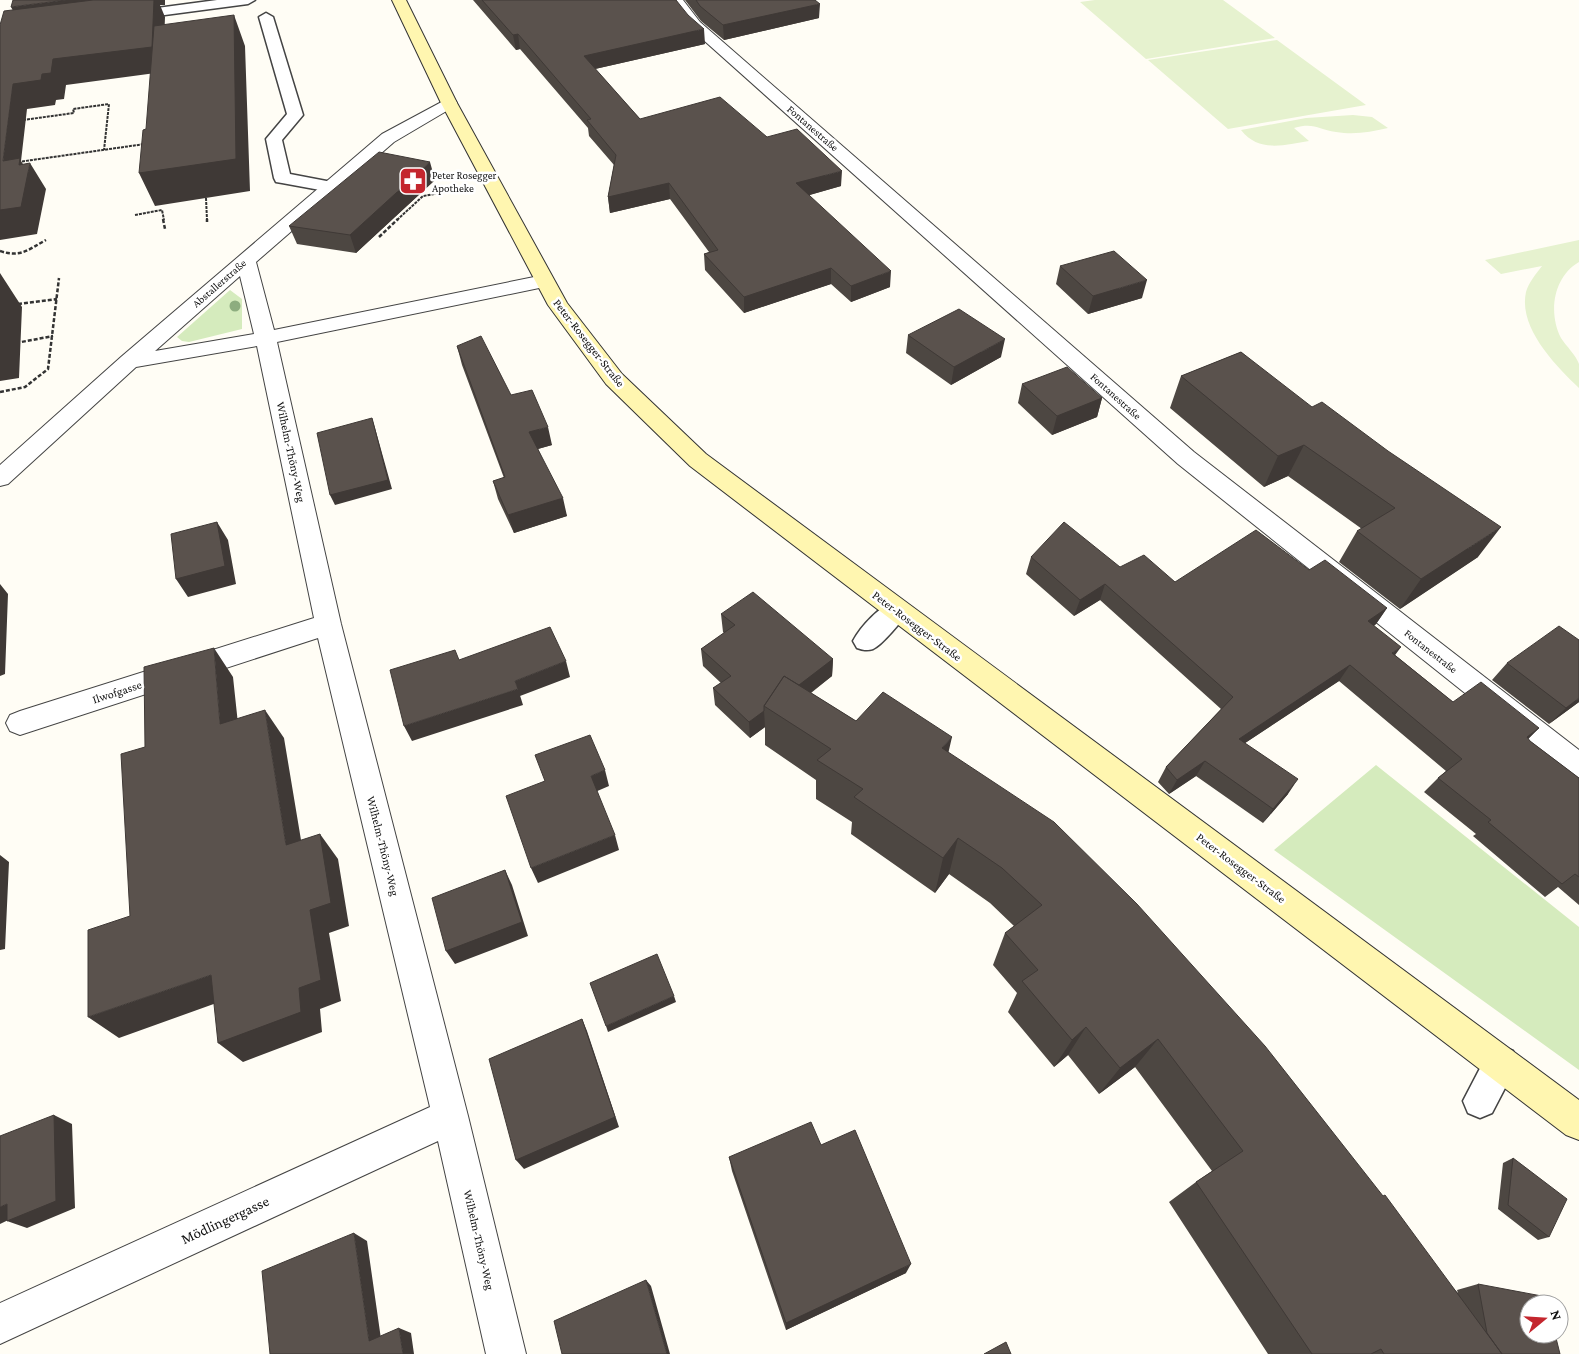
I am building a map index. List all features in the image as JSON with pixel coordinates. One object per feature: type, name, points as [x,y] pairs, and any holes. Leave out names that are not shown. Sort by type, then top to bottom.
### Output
[{"type":"main road","name":"Peter-Rosegger-Straße","points":[[399,0],[449,104],[558,305],[614,379],[698,460],[1579,1122]]},
{"type":"street","name":"Fontanestraße","points":[[675,0],[695,25],[1186,458],[1579,768]]},
{"type":"street","name":"Abstallerstraße","points":[[0,478],[129,362],[388,138],[449,104]]},
{"type":"street","name":"Wilhelm-Thöny-Weg","points":[[246,260],[266,338],[328,624],[450,1116],[506,1354]]},
{"type":"street","points":[[129,362],[266,338],[544,281]]},
{"type":"street","name":"Ilwofgasse","points":[[20,723],[328,624]]},
{"type":"street","name":"Mödlingergasse","points":[[0,1324],[450,1116]]},
{"type":"lane","points":[[117,17],[248,0]]},
{"type":"lane","points":[[266,17],[295,116],[274,139],[282,178],[331,188]]},
{"type":"lane","points":[[866,641],[896,610]]},
{"type":"lane","points":[[1480,1101],[1501,1063]]},
{"type":"path","points":[[18,121],[74,113],[73,109],[109,104],[104,150]]},
{"type":"path","points":[[10,164],[150,143]]},
{"type":"path","points":[[379,238],[423,196],[451,191]]},
{"type":"path","points":[[206,198],[207,222]]},
{"type":"path","points":[[135,215],[162,210],[166,229]]},
{"type":"path","points":[[0,252],[8,254],[34,249],[46,240]]},
{"type":"path","points":[[0,392],[25,387],[48,369],[60,278]]},
{"type":"path","points":[[10,306],[57,299]]},
{"type":"path","points":[[16,343],[53,336]]},
{"type":"green space","points":[[1095,0],[1223,0],[1275,38],[1146,59],[1080,2]]},
{"type":"green space","points":[[1277,40],[1366,105],[1228,129],[1148,60]]},
{"type":"green space","points":[[1353,115],[1372,117],[1388,128],[1369,132],[1343,133],[1312,126],[1301,126],[1294,128],[1309,141],[1272,146],[1256,142],[1241,130],[1306,118]]},
{"type":"green space","points":[[1579,240],[1579,262],[1563,277],[1558,286],[1554,307],[1557,328],[1561,338],[1576,357],[1579,364],[1579,388],[1560,369],[1541,345],[1528,319],[1525,306],[1526,292],[1531,281],[1542,266],[1501,274],[1485,260]]},
{"type":"green space","points":[[230,290],[242,299],[242,329],[189,342],[182,341],[177,337]]},
{"type":"green space","points":[[1376,765],[1579,927],[1579,1070],[1274,850]]},
{"type":"building","points":[[13,0],[66,0],[11,7]]},
{"type":"building","points":[[93,0],[154,0],[152,47],[53,59],[51,73],[42,74],[41,80],[13,84],[3,161],[20,158],[19,165],[30,163],[21,207],[0,210],[0,25],[4,11]]},
{"type":"building","points":[[482,0],[676,0],[688,15],[704,29],[584,56],[640,119],[720,97],[767,137],[797,129],[842,171],[796,183],[891,271],[851,286],[831,268],[744,297],[704,254],[718,250],[669,183],[608,197],[616,155],[587,120],[591,119],[518,34],[513,35]]},
{"type":"building","points":[[696,0],[815,0],[820,4],[723,25],[700,6]]},
{"type":"building","points":[[234,15],[236,159],[139,173],[143,130],[146,129],[154,26]]},
{"type":"building","points":[[379,152],[430,162],[350,235],[289,226]]},
{"type":"building","points":[[1114,251],[1147,280],[1093,296],[1060,266]]},
{"type":"building","points":[[959,309],[1005,339],[954,367],[908,335]]},
{"type":"building","points":[[481,336],[511,395],[532,390],[548,427],[529,432],[563,498],[508,515],[493,481],[505,477],[457,346]]},
{"type":"building","points":[[1241,352],[1312,407],[1322,402],[1388,451],[1501,527],[1421,579],[1357,531],[1395,508],[1304,445],[1278,456],[1181,376]]},
{"type":"building","points":[[1067,367],[1102,398],[1057,416],[1022,384]]},
{"type":"building","points":[[372,418],[388,480],[330,495],[317,433]]},
{"type":"building","points":[[217,522],[225,566],[176,579],[171,534]]},
{"type":"building","points":[[1064,522],[1120,567],[1144,555],[1175,582],[1256,530],[1309,570],[1325,560],[1387,608],[1368,621],[1401,647],[1392,653],[1453,702],[1481,682],[1539,728],[1527,737],[1530,741],[1579,778],[1579,877],[1575,874],[1562,884],[1488,822],[1491,820],[1438,778],[1462,759],[1350,665],[1239,739],[1298,779],[1273,809],[1205,761],[1177,780],[1166,767],[1233,697],[1105,584],[1080,600],[1031,557]]},
{"type":"building","points":[[753,592],[833,659],[799,685],[784,676],[764,706],[764,711],[749,722],[713,688],[731,676],[701,649],[735,625],[721,614]]},
{"type":"building","points":[[1559,626],[1579,640],[1579,698],[1566,708],[1507,663]]},
{"type":"building","points":[[550,627],[566,661],[515,681],[518,689],[404,726],[390,670],[455,650],[459,660]]},
{"type":"building","points":[[214,648],[220,724],[265,710],[286,845],[320,834],[331,903],[310,910],[321,980],[299,988],[301,1012],[218,1043],[211,975],[88,1017],[88,930],[130,916],[121,754],[145,747],[144,667]]},
{"type":"building","points":[[784,676],[856,721],[883,692],[952,737],[942,748],[1054,822],[1137,904],[1265,1046],[1383,1196],[1385,1195],[1502,1354],[1384,1354],[1381,1349],[1371,1354],[1312,1354],[1196,1182],[1243,1151],[1158,1039],[1120,1068],[1086,1027],[1072,1040],[1022,981],[1038,970],[1005,933],[1042,905],[1002,868],[958,838],[943,858],[854,797],[863,789],[817,760],[831,749],[764,706]]},
{"type":"building","points":[[590,735],[605,770],[591,776],[615,835],[531,868],[506,796],[545,781],[535,755]]},
{"type":"building","points":[[505,870],[522,922],[446,951],[432,898]]},
{"type":"building","points":[[657,954],[674,996],[606,1026],[590,983]]},
{"type":"building","points":[[582,1019],[615,1117],[516,1160],[489,1059]]},
{"type":"building","points":[[54,1115],[56,1201],[7,1221],[7,1204],[0,1207],[0,1136]]},
{"type":"building","points":[[811,1122],[821,1145],[855,1130],[911,1264],[786,1323],[729,1157]]},
{"type":"building","points":[[1513,1158],[1567,1199],[1549,1237],[1508,1205]]},
{"type":"building","points":[[354,1233],[369,1341],[399,1328],[403,1354],[270,1354],[262,1271]]},
{"type":"building","points":[[646,1280],[667,1354],[562,1354],[554,1321]]},
{"type":"building","points":[[1478,1284],[1531,1294],[1519,1294],[1519,1344],[1558,1344],[1560,1354],[1502,1354],[1487,1333]]},
{"type":"building","points":[[1006,1342],[1011,1354],[984,1354]]},
{"type":"place","name":"Peter Rosegger Apotheke","points":[[413,181]]}]
